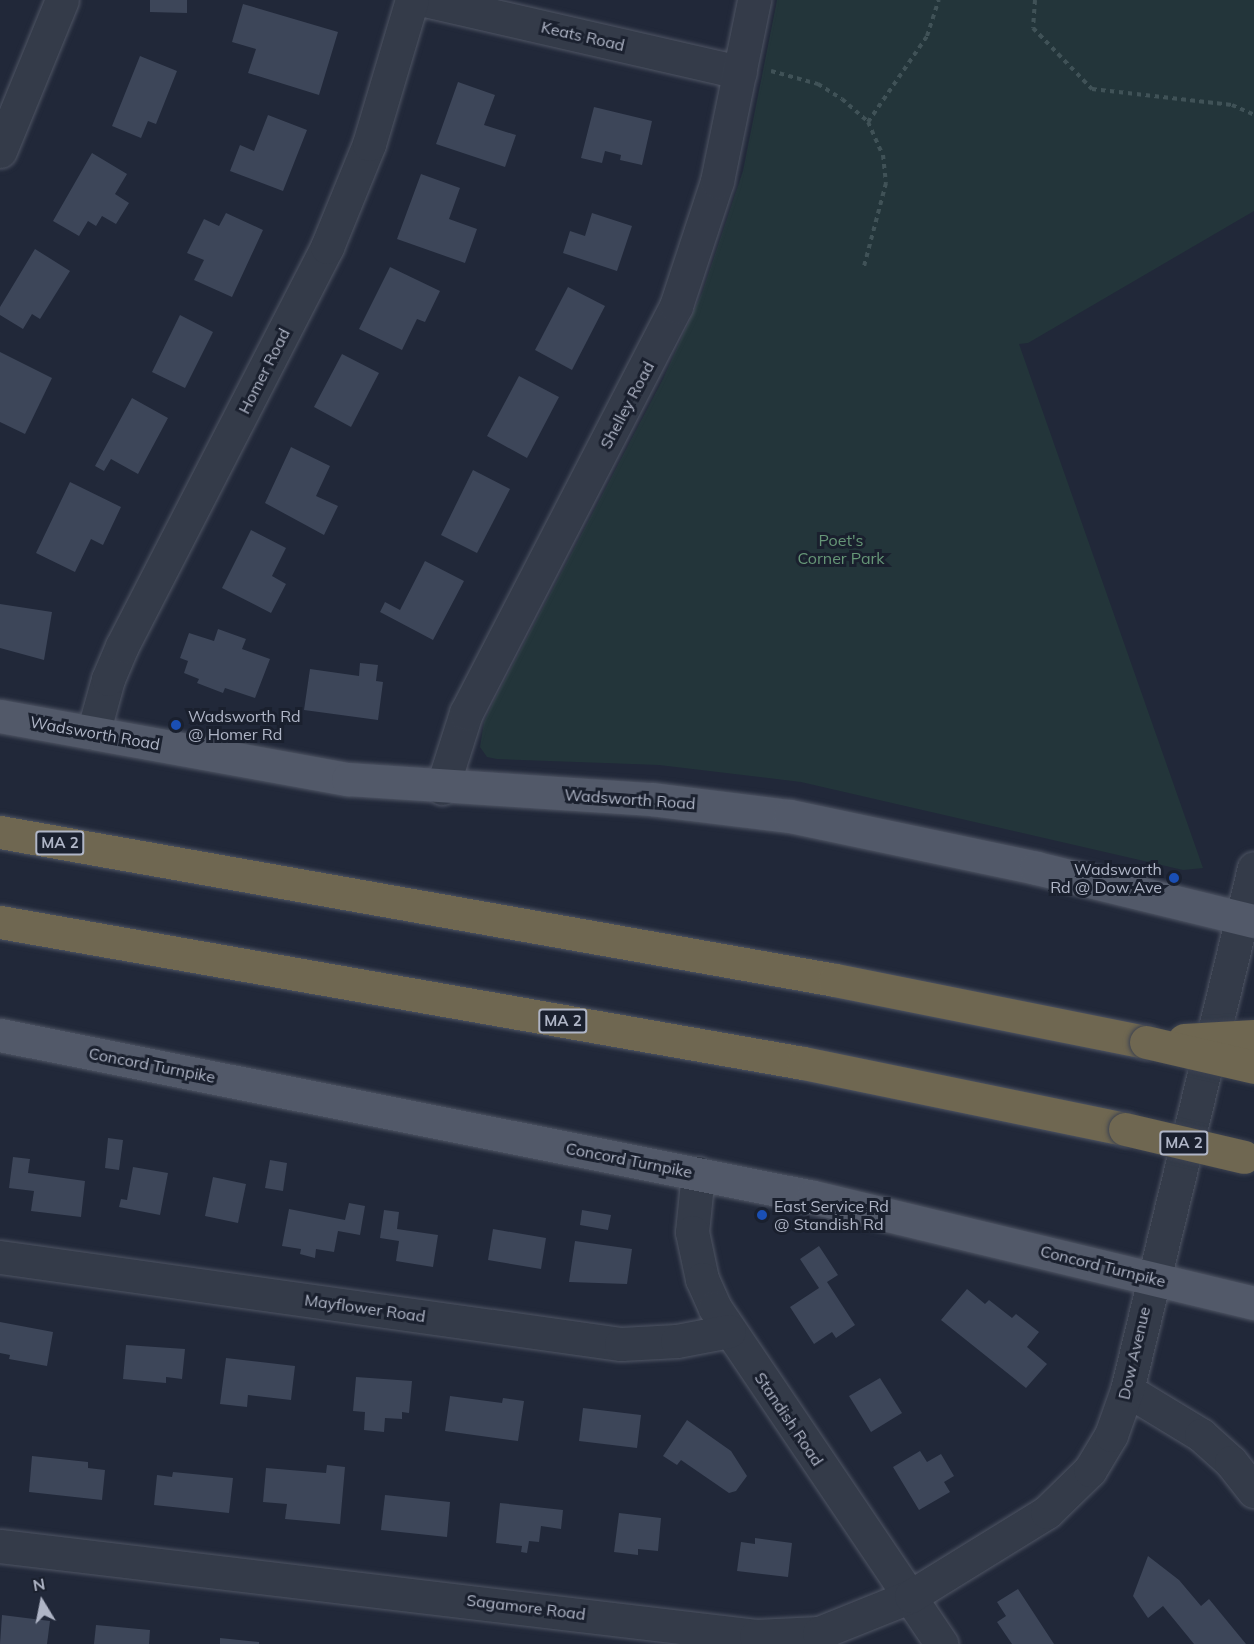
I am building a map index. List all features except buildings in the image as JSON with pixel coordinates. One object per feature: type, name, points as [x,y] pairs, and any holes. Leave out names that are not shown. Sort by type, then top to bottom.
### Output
[{"type":"highway","name":"MA 2","points":[[0,832],[835,980],[1146,1042],[1254,1067]]},
{"type":"highway","name":"MA 2","points":[[0,922],[803,1063],[1125,1129],[1249,1158]]},
{"type":"highway","points":[[1146,1042],[1254,1036]]},
{"type":"main road","name":"Wadsworth Road","points":[[0,716],[340,777],[442,788],[661,800],[780,815],[1036,868],[1248,920]]},
{"type":"main road","name":"Concord Turnpike","points":[[0,1035],[869,1209],[1254,1303]]},
{"type":"street","points":[[0,151],[62,0]]},
{"type":"street","name":"Homer Road","points":[[93,733],[108,679],[122,646],[327,248],[369,144],[412,0]]},
{"type":"street","name":"Keats Road","points":[[425,0],[741,68]]},
{"type":"street","name":"Shelley Road","points":[[442,788],[466,713],[676,306],[709,211],[754,0]]},
{"type":"street","name":"Dow Avenue","points":[[1026,1527],[1090,1470],[1111,1435],[1127,1390],[1152,1278],[1248,920],[1254,868]]},
{"type":"street","name":"Standish Road","points":[[698,1173],[692,1219],[695,1249],[708,1294],[729,1331],[942,1644]]},
{"type":"street","name":"Mayflower Road","points":[[0,1257],[615,1343],[677,1341],[729,1331]]},
{"type":"street","points":[[1127,1390],[1201,1435],[1231,1462],[1254,1491]]},
{"type":"street","name":"Sagamore Road","points":[[0,1546],[756,1636],[819,1633],[911,1596],[1026,1527]]},
{"type":"path","points":[[868,122],[927,36],[939,0]]},
{"type":"path","points":[[1035,0],[1033,28],[1092,89],[1232,105],[1254,115]]},
{"type":"path","points":[[741,68],[818,84],[868,122],[884,155],[886,183],[864,266]]},
{"type":"green space","name":"Poet's Corner Park","points":[[777,0],[1254,0],[1254,211],[1028,343],[1019,344],[1203,868],[1183,870],[801,782],[659,765],[497,759],[487,757],[480,747],[484,722],[495,699],[663,379],[702,293],[743,171]]},
{"type":"place","name":"Wadsworth Rd @ Homer Rd","points":[[176,725]]},
{"type":"place","name":"Wadsworth Rd @ Dow Ave","points":[[1174,878]]},
{"type":"place","name":"East Service Rd @ Standish Rd","points":[[762,1215]]}]
